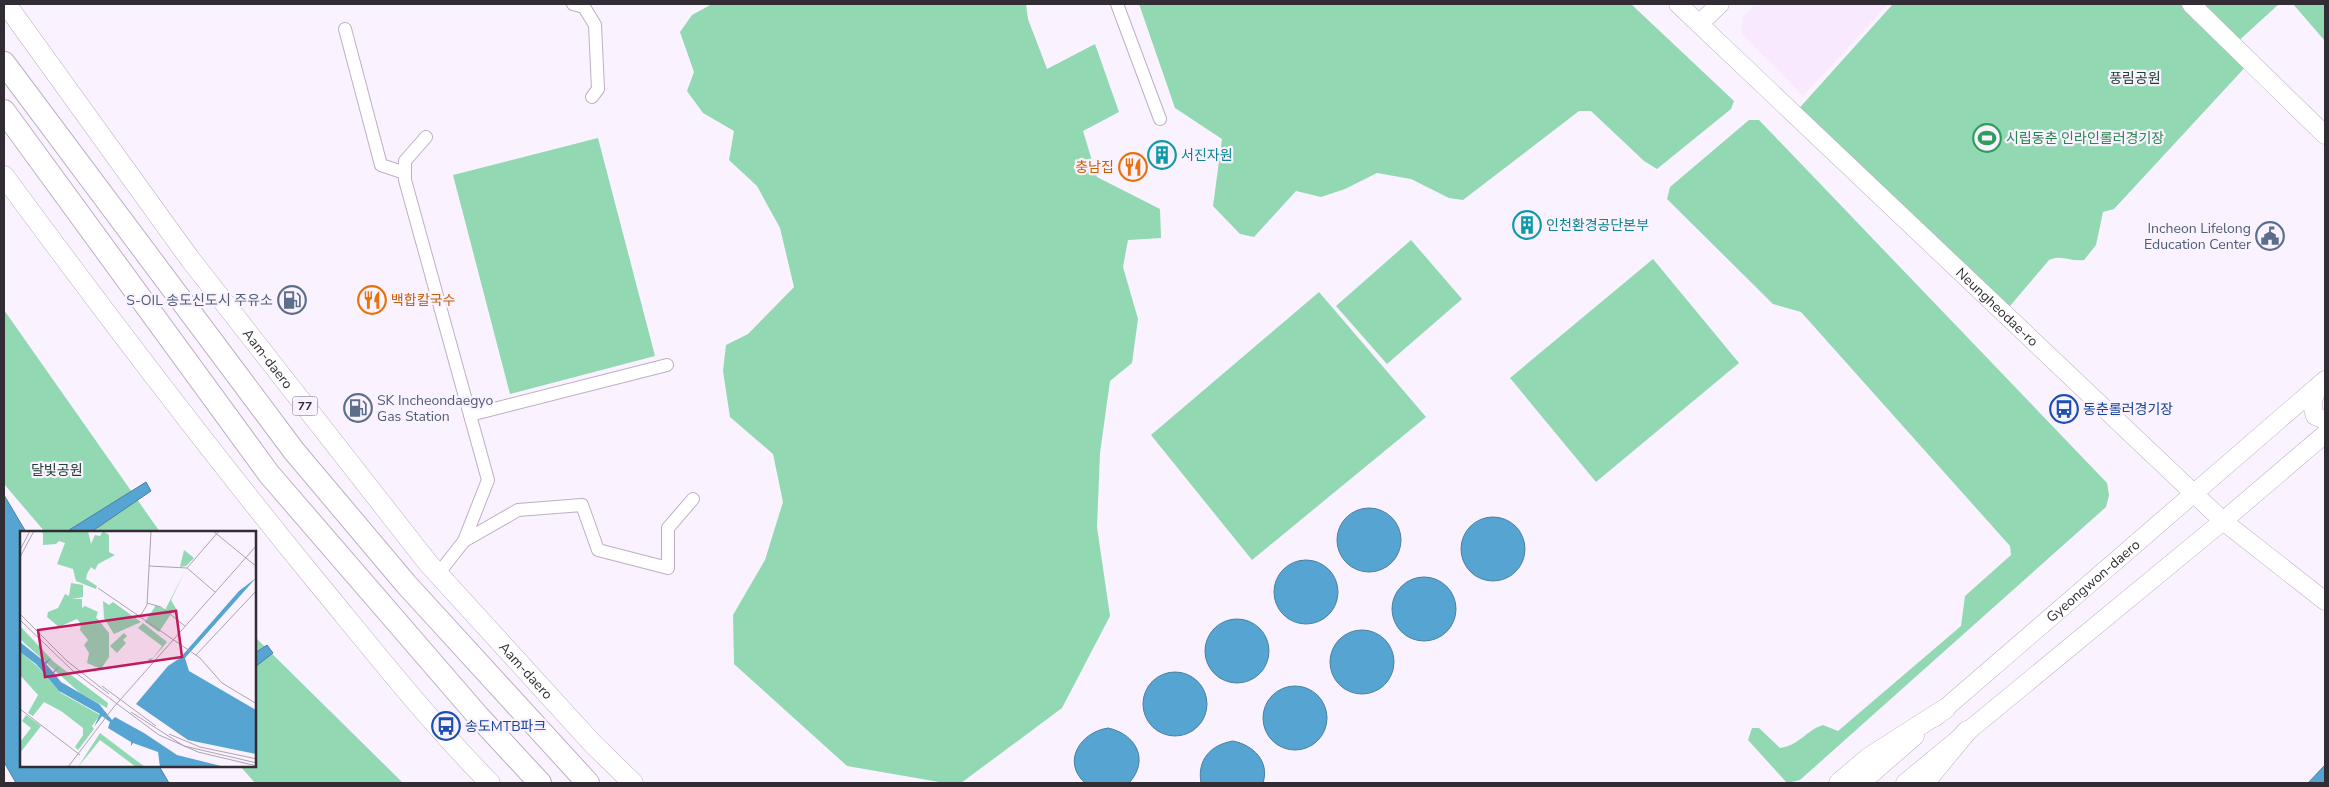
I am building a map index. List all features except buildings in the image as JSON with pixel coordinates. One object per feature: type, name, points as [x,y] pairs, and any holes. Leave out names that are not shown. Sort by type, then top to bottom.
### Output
[{"type":"highway","points":[[4,63],[294,451],[406,584],[588,783]]},
{"type":"highway","points":[[4,111],[269,474],[478,716],[540,783]]},
{"type":"main road","name":"Aam-daero","points":[[6,4],[190,259],[438,574],[593,744],[633,783]]},
{"type":"main road","name":"Neungheodae-ro","points":[[1678,4],[2223,521],[2325,601]]},
{"type":"main road","points":[[1699,24],[1720,4]]},
{"type":"main road","points":[[2191,4],[2325,136]]},
{"type":"main road","points":[[4,176],[98,305],[262,514],[361,636],[490,783]]},
{"type":"main road","points":[[2324,381],[2313,399],[2312,408],[2315,416],[2325,420]]},
{"type":"main road","name":"Gyeongwon-daero","points":[[1861,783],[2324,381]]},
{"type":"main road","points":[[1904,783],[2223,521],[2325,434]]},
{"type":"main road","points":[[1839,783],[1870,758],[1945,709]]},
{"type":"main road","points":[[1924,783],[1967,731]]},
{"type":"street","points":[[573,4],[584,7],[595,25],[598,90],[592,97]]},
{"type":"street","points":[[1117,4],[1160,119]]},
{"type":"street","points":[[346,29],[381,165],[405,173]]},
{"type":"street","points":[[426,137],[405,161],[405,173],[488,480],[464,542],[438,574]]},
{"type":"street","points":[[470,415],[667,365]]},
{"type":"street","points":[[464,542],[518,510],[582,505],[598,550],[668,568],[668,528],[693,499]]},
{"type":"shaded area","points":[[1755,4],[1888,4],[1803,96],[1741,33],[1743,17]]},
{"type":"green space","points":[[712,4],[1026,4],[1028,19],[1047,69],[1095,44],[1119,112],[1083,131],[1097,177],[1160,209],[1161,238],[1128,240],[1123,267],[1138,319],[1132,363],[1110,381],[1100,453],[1097,527],[1110,616],[1062,708],[961,783],[945,783],[847,766],[734,664],[733,615],[765,560],[783,502],[773,454],[730,417],[723,371],[726,345],[748,334],[794,287],[780,228],[757,186],[729,160],[734,131],[703,113],[687,91],[694,72],[680,32],[692,15]]},
{"type":"green space","points":[[1139,4],[1631,4],[1734,101],[1731,109],[1657,169],[1644,161],[1591,111],[1579,111],[1463,200],[1449,198],[1411,179],[1377,173],[1345,189],[1321,197],[1296,191],[1254,237],[1240,234],[1213,206],[1222,139],[1175,108]]},
{"type":"green space","name":"풍림공원","points":[[1893,4],[2279,4],[2234,45],[2250,62],[2114,209],[2103,212],[2096,245],[2084,260],[2054,258],[2049,260],[2004,313],[1794,114]]},
{"type":"green space","points":[[2293,4],[2325,4],[2325,41]]},
{"type":"green space","points":[[1749,120],[1759,120],[2107,483],[2109,495],[2106,507],[1800,780],[1787,783],[1748,740],[1752,728],[1759,728],[1780,748],[1793,744],[1823,725],[1838,731],[1961,626],[1965,596],[2011,555],[2010,546],[1801,312],[1773,304],[1667,199],[1670,187]]},
{"type":"green space","points":[[598,138],[655,356],[510,394],[453,175]]},
{"type":"green space","points":[[1411,240],[1462,299],[1387,364],[1336,306]]},
{"type":"green space","points":[[1653,259],[1739,363],[1596,482],[1510,378]]},
{"type":"green space","points":[[1319,292],[1426,417],[1252,560],[1151,435]]},
{"type":"green space","name":"달빛공원","points":[[4,310],[159,531],[44,531],[4,484]]},
{"type":"green space","points":[[256,638],[403,783],[255,783],[241,767],[256,767]]},
{"type":"water","points":[[146,482],[151,491],[92,531],[68,531]]},
{"type":"water","points":[[4,495],[25,531],[20,531],[20,767],[160,767],[169,783],[16,783],[4,762]]},
{"type":"water","points":[[1369,508],[1381,510],[1392,517],[1399,528],[1401,540],[1399,552],[1392,563],[1381,570],[1369,572],[1357,570],[1346,563],[1339,552],[1337,540],[1339,528],[1346,517],[1357,510]]},
{"type":"water","points":[[1493,517],[1505,519],[1516,526],[1523,537],[1525,549],[1523,561],[1516,572],[1505,579],[1493,581],[1481,579],[1470,572],[1463,561],[1461,549],[1463,537],[1470,526],[1481,519]]},
{"type":"water","points":[[1306,560],[1318,562],[1329,569],[1336,580],[1338,592],[1336,604],[1329,615],[1318,622],[1306,624],[1294,622],[1283,615],[1276,604],[1274,592],[1276,580],[1283,569],[1294,562]]},
{"type":"water","points":[[1424,577],[1436,579],[1447,586],[1454,597],[1456,609],[1454,621],[1447,632],[1436,639],[1424,641],[1412,639],[1401,632],[1394,621],[1392,609],[1394,597],[1401,586],[1412,579]]},
{"type":"water","points":[[1237,619],[1249,621],[1260,628],[1267,639],[1269,651],[1267,663],[1260,674],[1249,681],[1237,683],[1225,681],[1214,674],[1207,663],[1205,651],[1207,639],[1214,628],[1225,621]]},
{"type":"water","points":[[1362,630],[1374,632],[1385,639],[1392,650],[1394,662],[1392,674],[1385,685],[1374,692],[1362,694],[1350,692],[1339,685],[1332,674],[1330,662],[1332,650],[1339,639],[1350,632]]},
{"type":"water","points":[[267,645],[273,653],[256,666],[256,652]]},
{"type":"water","points":[[1175,672],[1187,674],[1198,681],[1205,692],[1207,704],[1205,716],[1198,727],[1187,734],[1175,736],[1163,734],[1152,727],[1145,716],[1143,704],[1145,692],[1152,681],[1163,674]]},
{"type":"water","points":[[1295,686],[1307,688],[1318,695],[1325,706],[1327,718],[1325,730],[1318,741],[1307,748],[1295,750],[1283,748],[1272,741],[1265,730],[1263,718],[1265,706],[1272,695],[1283,688]]},
{"type":"water","points":[[1108,728],[1118,731],[1132,742],[1137,749],[1139,766],[1129,783],[1085,783],[1075,766],[1077,749],[1090,735]]},
{"type":"water","points":[[1233,741],[1247,746],[1258,755],[1264,768],[1263,783],[1201,783],[1201,767],[1207,755],[1218,746]]},
{"type":"water","points":[[2325,765],[2325,783],[2308,783]]},
{"type":"place","name":"시립동춘 인라인롤러경기장","points":[[1987,138]]},
{"type":"place","name":"서진자원","points":[[1162,155]]},
{"type":"place","name":"충남집","points":[[1133,167]]},
{"type":"place","name":"인천환경공단본부","points":[[1527,225]]},
{"type":"place","name":"Incheon Lifelong Education Center","points":[[2270,236]]},
{"type":"place","name":"S-OIL 송도신도시 주유소","points":[[292,300]]},
{"type":"place","name":"백합칼국수","points":[[372,300]]},
{"type":"place","name":"SK Incheondaegyo Gas Station","points":[[358,408]]},
{"type":"place","name":"동춘롤러경기장","points":[[2064,409]]},
{"type":"place","name":"송도MTB파크","points":[[446,726]]}]
